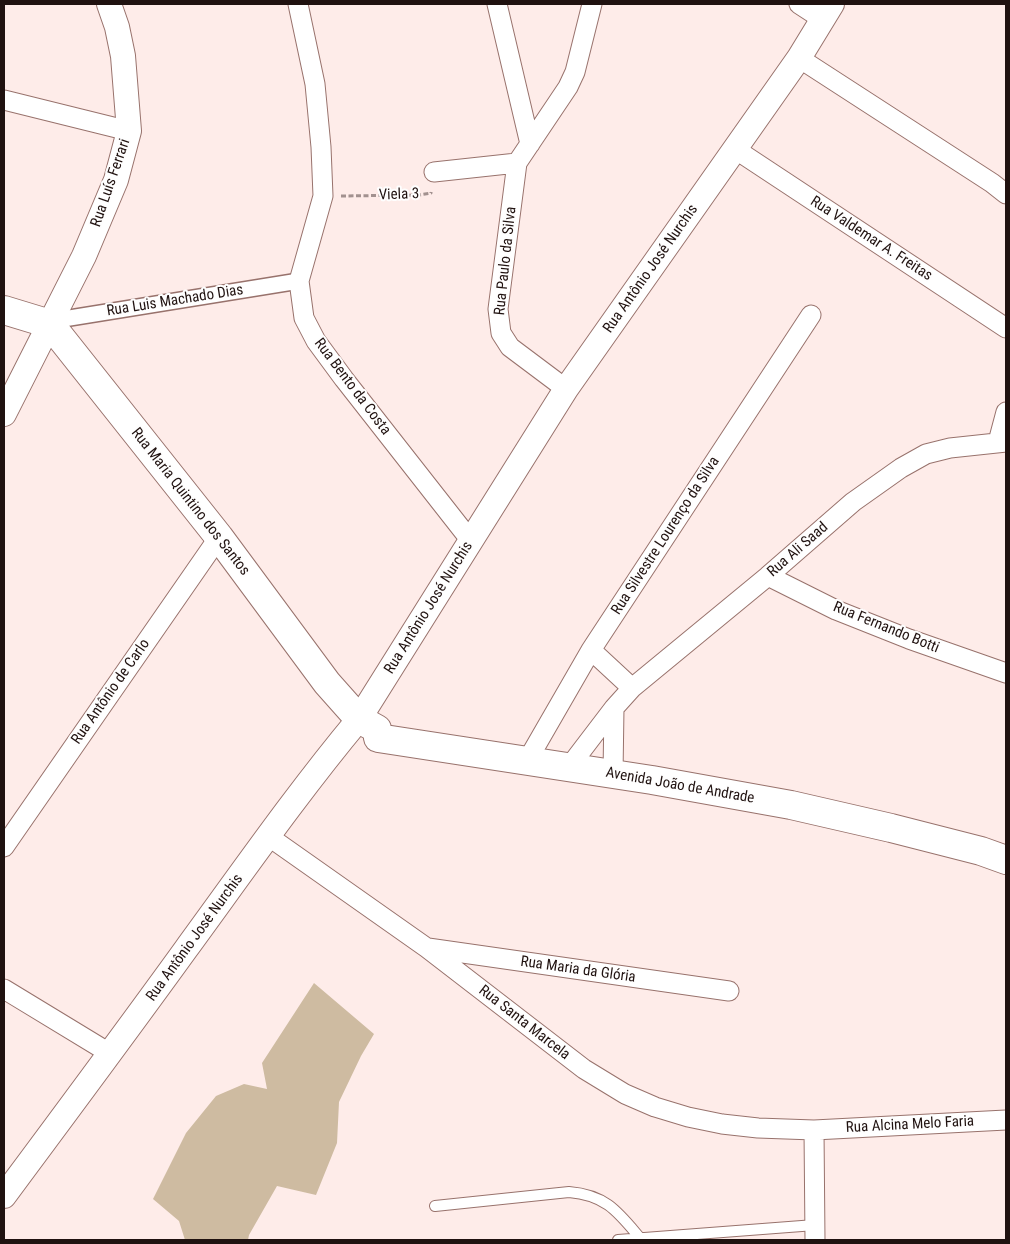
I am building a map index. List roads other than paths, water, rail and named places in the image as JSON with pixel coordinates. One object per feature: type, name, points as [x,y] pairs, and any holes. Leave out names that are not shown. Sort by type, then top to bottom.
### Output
[{"type":"main road","points":[[4,310],[51,323]]},
{"type":"main road","name":"Rua Maria Quintino dos Santos","points":[[51,323],[218,537],[327,683],[359,719]]},
{"type":"main road","name":"Avenida João de Andrade","points":[[359,719],[377,729],[378,738],[441,746],[792,805],[981,851],[1006,860]]},
{"type":"street","name":"Rua Luís Ferrari","points":[[4,414],[51,323],[105,209],[116,180],[129,131],[123,56],[109,4]]},
{"type":"street","name":"Rua Bento da Costa","points":[[298,4],[315,84],[323,196],[299,281],[304,318],[316,341],[471,541]]},
{"type":"street","points":[[497,4],[530,144]]},
{"type":"street","points":[[517,163],[568,87],[574,72],[592,4]]},
{"type":"street","points":[[799,4],[827,11]]},
{"type":"street","name":"Rua Antônio José Nurchis","points":[[4,1196],[111,1054],[268,836],[359,719],[566,389],[799,58],[827,11]]},
{"type":"street","points":[[799,58],[1006,194]]},
{"type":"street","points":[[4,100],[129,131]]},
{"type":"street","name":"Rua Valdemar A. Freitas","points":[[735,149],[1006,328]]},
{"type":"street","name":"Viela 3","points":[[434,172],[517,163]]},
{"type":"street","name":"Rua Paulo da Silva","points":[[517,163],[498,309],[501,333],[510,347],[566,389]]},
{"type":"street","name":"Rua Luis Machado Dias","points":[[51,323],[299,281]]},
{"type":"street","name":"Rua Silvestre Lourenço da Silva","points":[[527,761],[591,650],[811,315]]},
{"type":"street","points":[[1002,442],[1006,412]]},
{"type":"street","name":"Rua Ali Saad","points":[[569,767],[614,708],[632,688],[768,576],[853,502],[926,454],[950,448],[1002,442]]},
{"type":"street","name":"Rua Antônio de Carlo","points":[[4,847],[218,537]]},
{"type":"street","name":"Rua Fernando Botti","points":[[768,576],[828,606],[909,639],[1006,673]]},
{"type":"street","points":[[591,650],[632,688]]},
{"type":"street","points":[[613,774],[614,708]]},
{"type":"street","name":"Rua Santa Marcela","points":[[268,836],[427,948],[584,1069],[625,1094],[655,1107],[688,1117],[758,1128],[814,1130]]},
{"type":"street","name":"Rua Maria da Glória","points":[[427,948],[729,992]]},
{"type":"street","points":[[4,989],[111,1054]]},
{"type":"street","name":"Rua Alcina Melo Faria","points":[[814,1130],[1006,1120]]},
{"type":"street","points":[[814,1130],[815,1232]]},
{"type":"lane","points":[[435,1206],[570,1192],[582,1193],[606,1202],[640,1238]]},
{"type":"lane","points":[[618,1240],[815,1232]]}]
